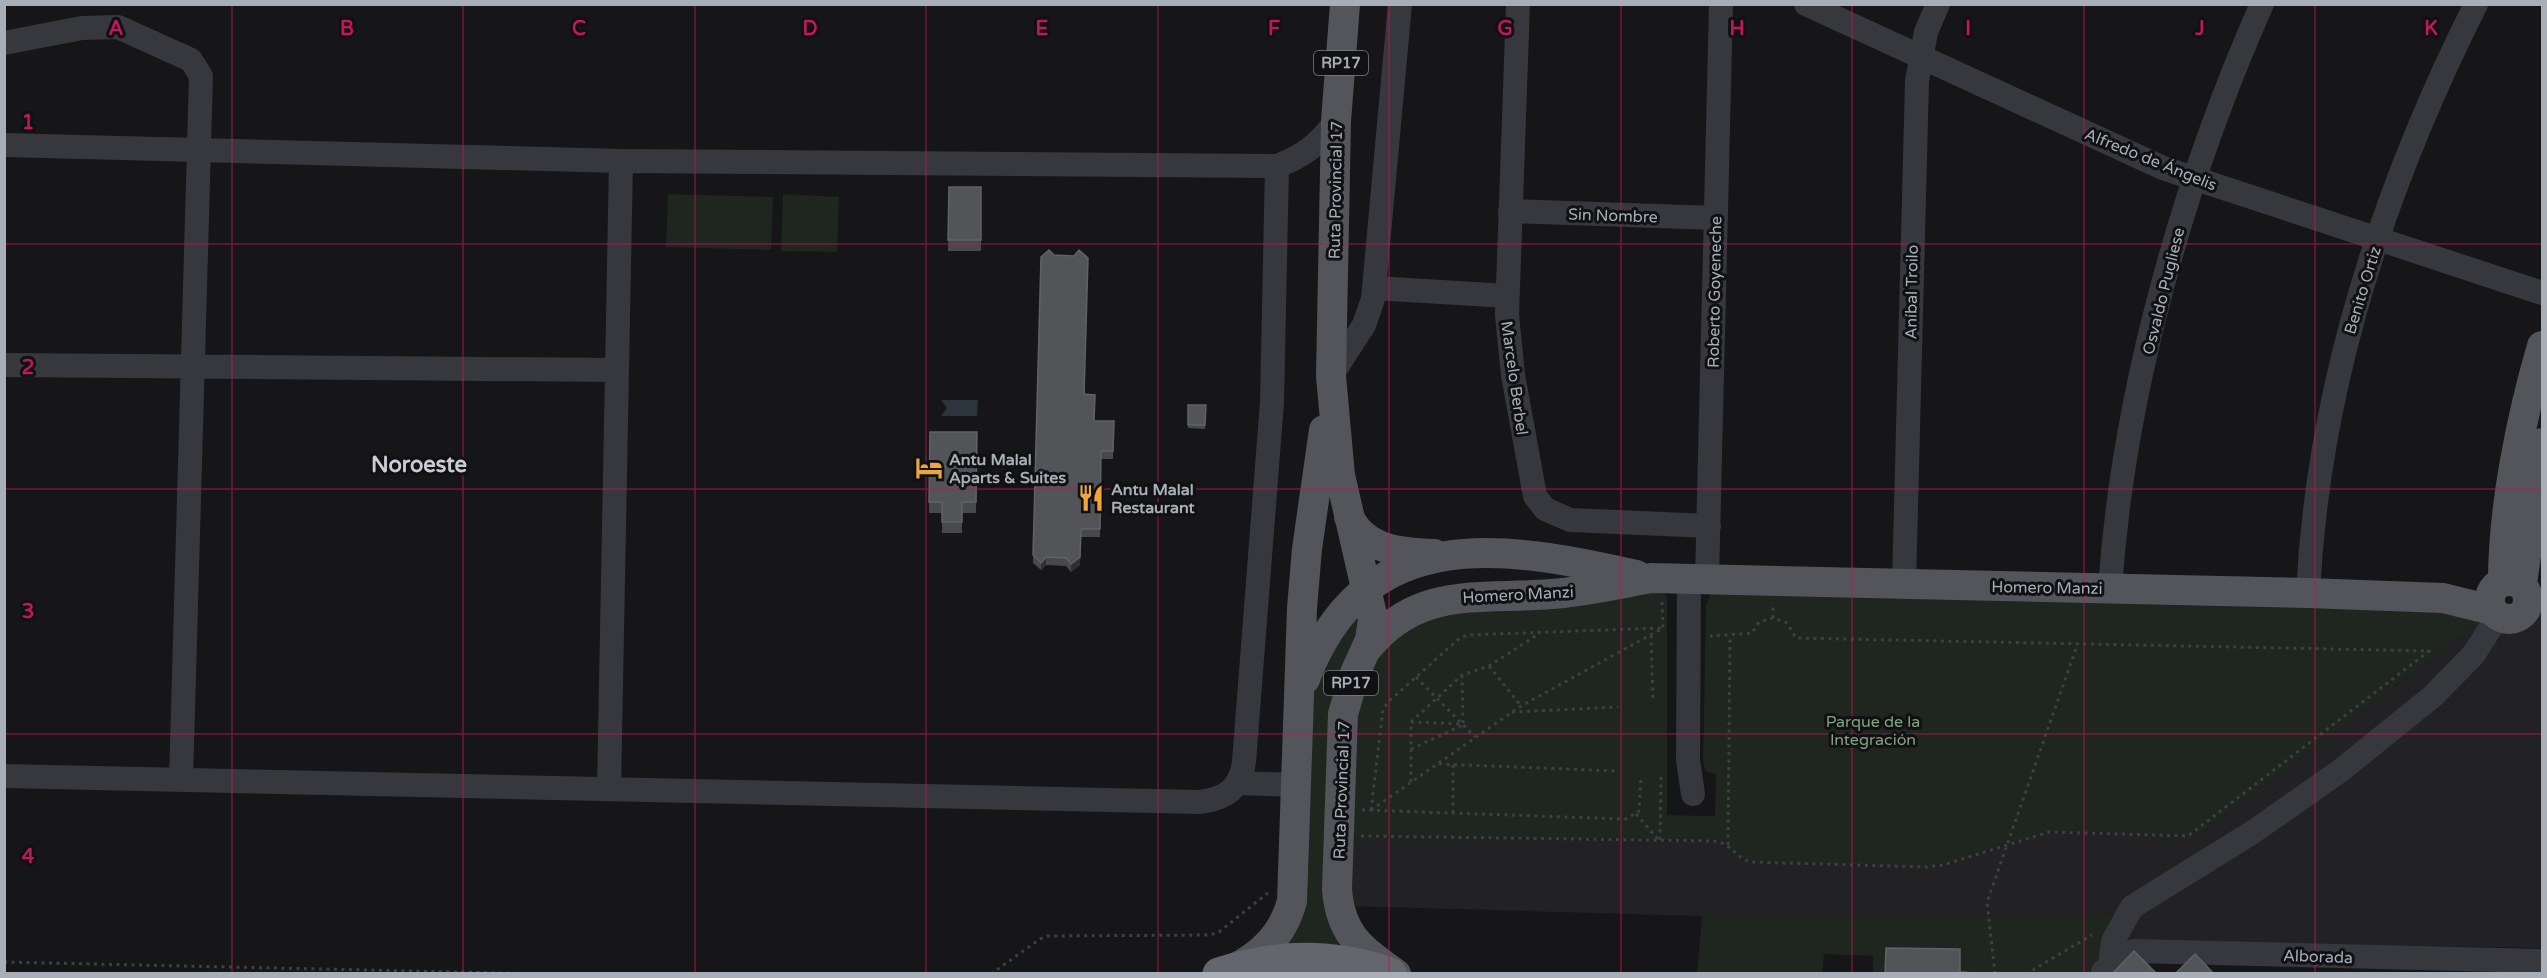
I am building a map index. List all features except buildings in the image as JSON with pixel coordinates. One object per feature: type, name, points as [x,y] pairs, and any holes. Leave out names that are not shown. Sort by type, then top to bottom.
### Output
[{"type":"highway","points":[[1225,972],[1266,962],[1303,958],[1339,961],[1390,974]]},
{"type":"main road","name":"Ruta Provincial 17","points":[[1345,4],[1336,121],[1331,376],[1337,454],[1348,516],[1373,619],[1366,650],[1352,679],[1343,714],[1338,904],[1343,922],[1354,940],[1362,949],[1396,974]]},
{"type":"main road","points":[[2516,598],[2504,543],[2526,410],[2542,346]]},
{"type":"main road","name":"Ruta Provincial 17","points":[[1225,972],[1263,950],[1279,932],[1289,912],[1294,880],[1305,569],[1331,376]]},
{"type":"main road","points":[[2516,598],[2542,442]]},
{"type":"main road","points":[[1348,516],[1358,531],[1380,546],[1399,552],[1446,555]]},
{"type":"main road","name":"Homero Manzi","points":[[1299,706],[1305,678],[1321,642],[1344,611],[1367,589],[1408,566],[1446,555],[1487,552],[1536,554],[1655,587]]},
{"type":"main road","name":"Homero Manzi","points":[[1366,650],[1396,620],[1438,601],[1467,596],[1655,587],[1698,579],[2516,598]]},
{"type":"street","points":[[1331,376],[1364,325],[1375,288],[1400,4]]},
{"type":"street","name":"Marcelo Berbel","points":[[1518,4],[1507,296],[1508,335],[1532,487],[1539,503],[1560,517],[1580,522],[1708,526]]},
{"type":"street","name":"Roberto Goyeneche","points":[[1693,794],[1688,760],[1698,579],[1708,526],[1721,4]]},
{"type":"street","name":"Alfredo de Ángelis","points":[[1806,4],[2148,161],[2194,179],[2542,293]]},
{"type":"street","name":"Aníbal Troilo","points":[[1904,584],[1917,81],[1926,32],[1938,4]]},
{"type":"street","name":"Osvaldo Pugliese","points":[[2110,588],[2116,525],[2134,414],[2165,278],[2194,179],[2226,91],[2262,4]]},
{"type":"street","name":"Benito Ortiz","points":[[2308,593],[2314,508],[2329,416],[2349,334],[2378,239],[2427,110],[2476,4]]},
{"type":"street","points":[[4,43],[82,27],[107,26],[130,30],[185,56],[196,63],[201,76],[181,780]]},
{"type":"street","points":[[4,145],[200,148],[621,161],[1277,166],[1302,156],[1322,141],[1336,121]]},
{"type":"street","points":[[609,789],[621,161]]},
{"type":"street","points":[[4,776],[1199,802],[1223,797],[1233,792],[1239,783],[1244,762],[1272,402],[1277,166]]},
{"type":"street","name":"Sin Nombre","points":[[1510,212],[1716,219]]},
{"type":"street","points":[[1375,288],[1507,296]]},
{"type":"street","points":[[4,364],[616,370]]},
{"type":"street","points":[[2106,970],[2113,941],[2132,907],[2253,832],[2340,771],[2433,696],[2474,654],[2516,598]]},
{"type":"street","points":[[1239,783],[1296,785]]},
{"type":"street","name":"Alborada","points":[[2106,970],[2123,954],[2135,951],[2542,961]]},
{"type":"path","points":[[1655,587],[1663,603],[1663,628]]},
{"type":"path","points":[[1351,836],[1714,841],[1728,845],[1742,859],[1751,862],[1927,867],[1943,865],[2007,843],[2054,831],[2188,836],[2429,651],[1796,638],[1787,623],[1773,618],[1759,622],[1752,633],[1730,637],[1705,636]]},
{"type":"path","points":[[1371,810],[1383,709],[1416,677],[1466,635],[1663,628]]},
{"type":"path","points":[[1371,810],[1511,712],[1663,628]]},
{"type":"path","points":[[1411,783],[1411,722],[1462,675],[1489,666],[1542,632]]},
{"type":"path","points":[[1651,635],[1653,701]]},
{"type":"path","points":[[1728,845],[1730,637]]},
{"type":"path","points":[[1995,974],[1987,905],[2078,643]]},
{"type":"path","points":[[1489,666],[1521,706]]},
{"type":"path","points":[[1462,675],[1463,725]]},
{"type":"path","points":[[1416,677],[1475,737]]},
{"type":"path","points":[[1511,712],[1618,706]]},
{"type":"path","points":[[1411,722],[1463,725]]},
{"type":"path","points":[[1411,749],[1463,725]]},
{"type":"path","points":[[1437,764],[1617,771]]},
{"type":"path","points":[[1453,765],[1453,813]]},
{"type":"path","points":[[1352,810],[1620,819],[1636,814],[1641,806],[1641,776]]},
{"type":"path","points":[[1660,776],[1660,840]]},
{"type":"path","points":[[1636,814],[1660,840]]},
{"type":"path","points":[[991,974],[1044,937],[1214,934],[1275,889]]},
{"type":"path","points":[[2026,974],[2093,935]]},
{"type":"path","points":[[4,962],[547,974]]},
{"type":"shaded area","points":[[941,400],[978,400],[977,416],[941,416],[947,408]]},
{"type":"shaded area","points":[[2497,609],[2542,610],[2542,948],[2132,941],[2132,916],[1702,916],[1347,906],[1347,836],[1714,841],[1728,845],[1742,859],[1751,862],[1943,865],[2049,832],[2197,836]]},
{"type":"green space","points":[[668,194],[773,197],[771,250],[666,247]]},
{"type":"green space","points":[[783,194],[839,197],[837,252],[781,251]]},
{"type":"green space","name":"Parque de la Integración","points":[[1712,592],[2497,609],[2197,836],[2049,832],[1943,865],[1927,867],[1751,862],[1720,842],[1714,841],[1347,836],[1349,737],[1366,669],[1419,617],[1595,593],[1663,593],[1667,597],[1667,815],[1715,816],[1716,774],[1706,771],[1703,763],[1706,604]]},
{"type":"green space","points":[[1362,605],[1339,943],[1336,947],[1287,948],[1312,694],[1323,662]]},
{"type":"green space","points":[[1702,916],[2132,916],[2132,941],[2117,946],[2088,973],[1873,973],[1873,956],[1824,954],[1822,973],[1697,974]]},
{"type":"place","name":"Antu Malal Aparts & Suites","points":[[929,468]]},
{"type":"place","name":"Antu Malal Restaurant","points":[[1091,498]]},
{"type":"district","name":"Noroeste","points":[[419,464]]}]
